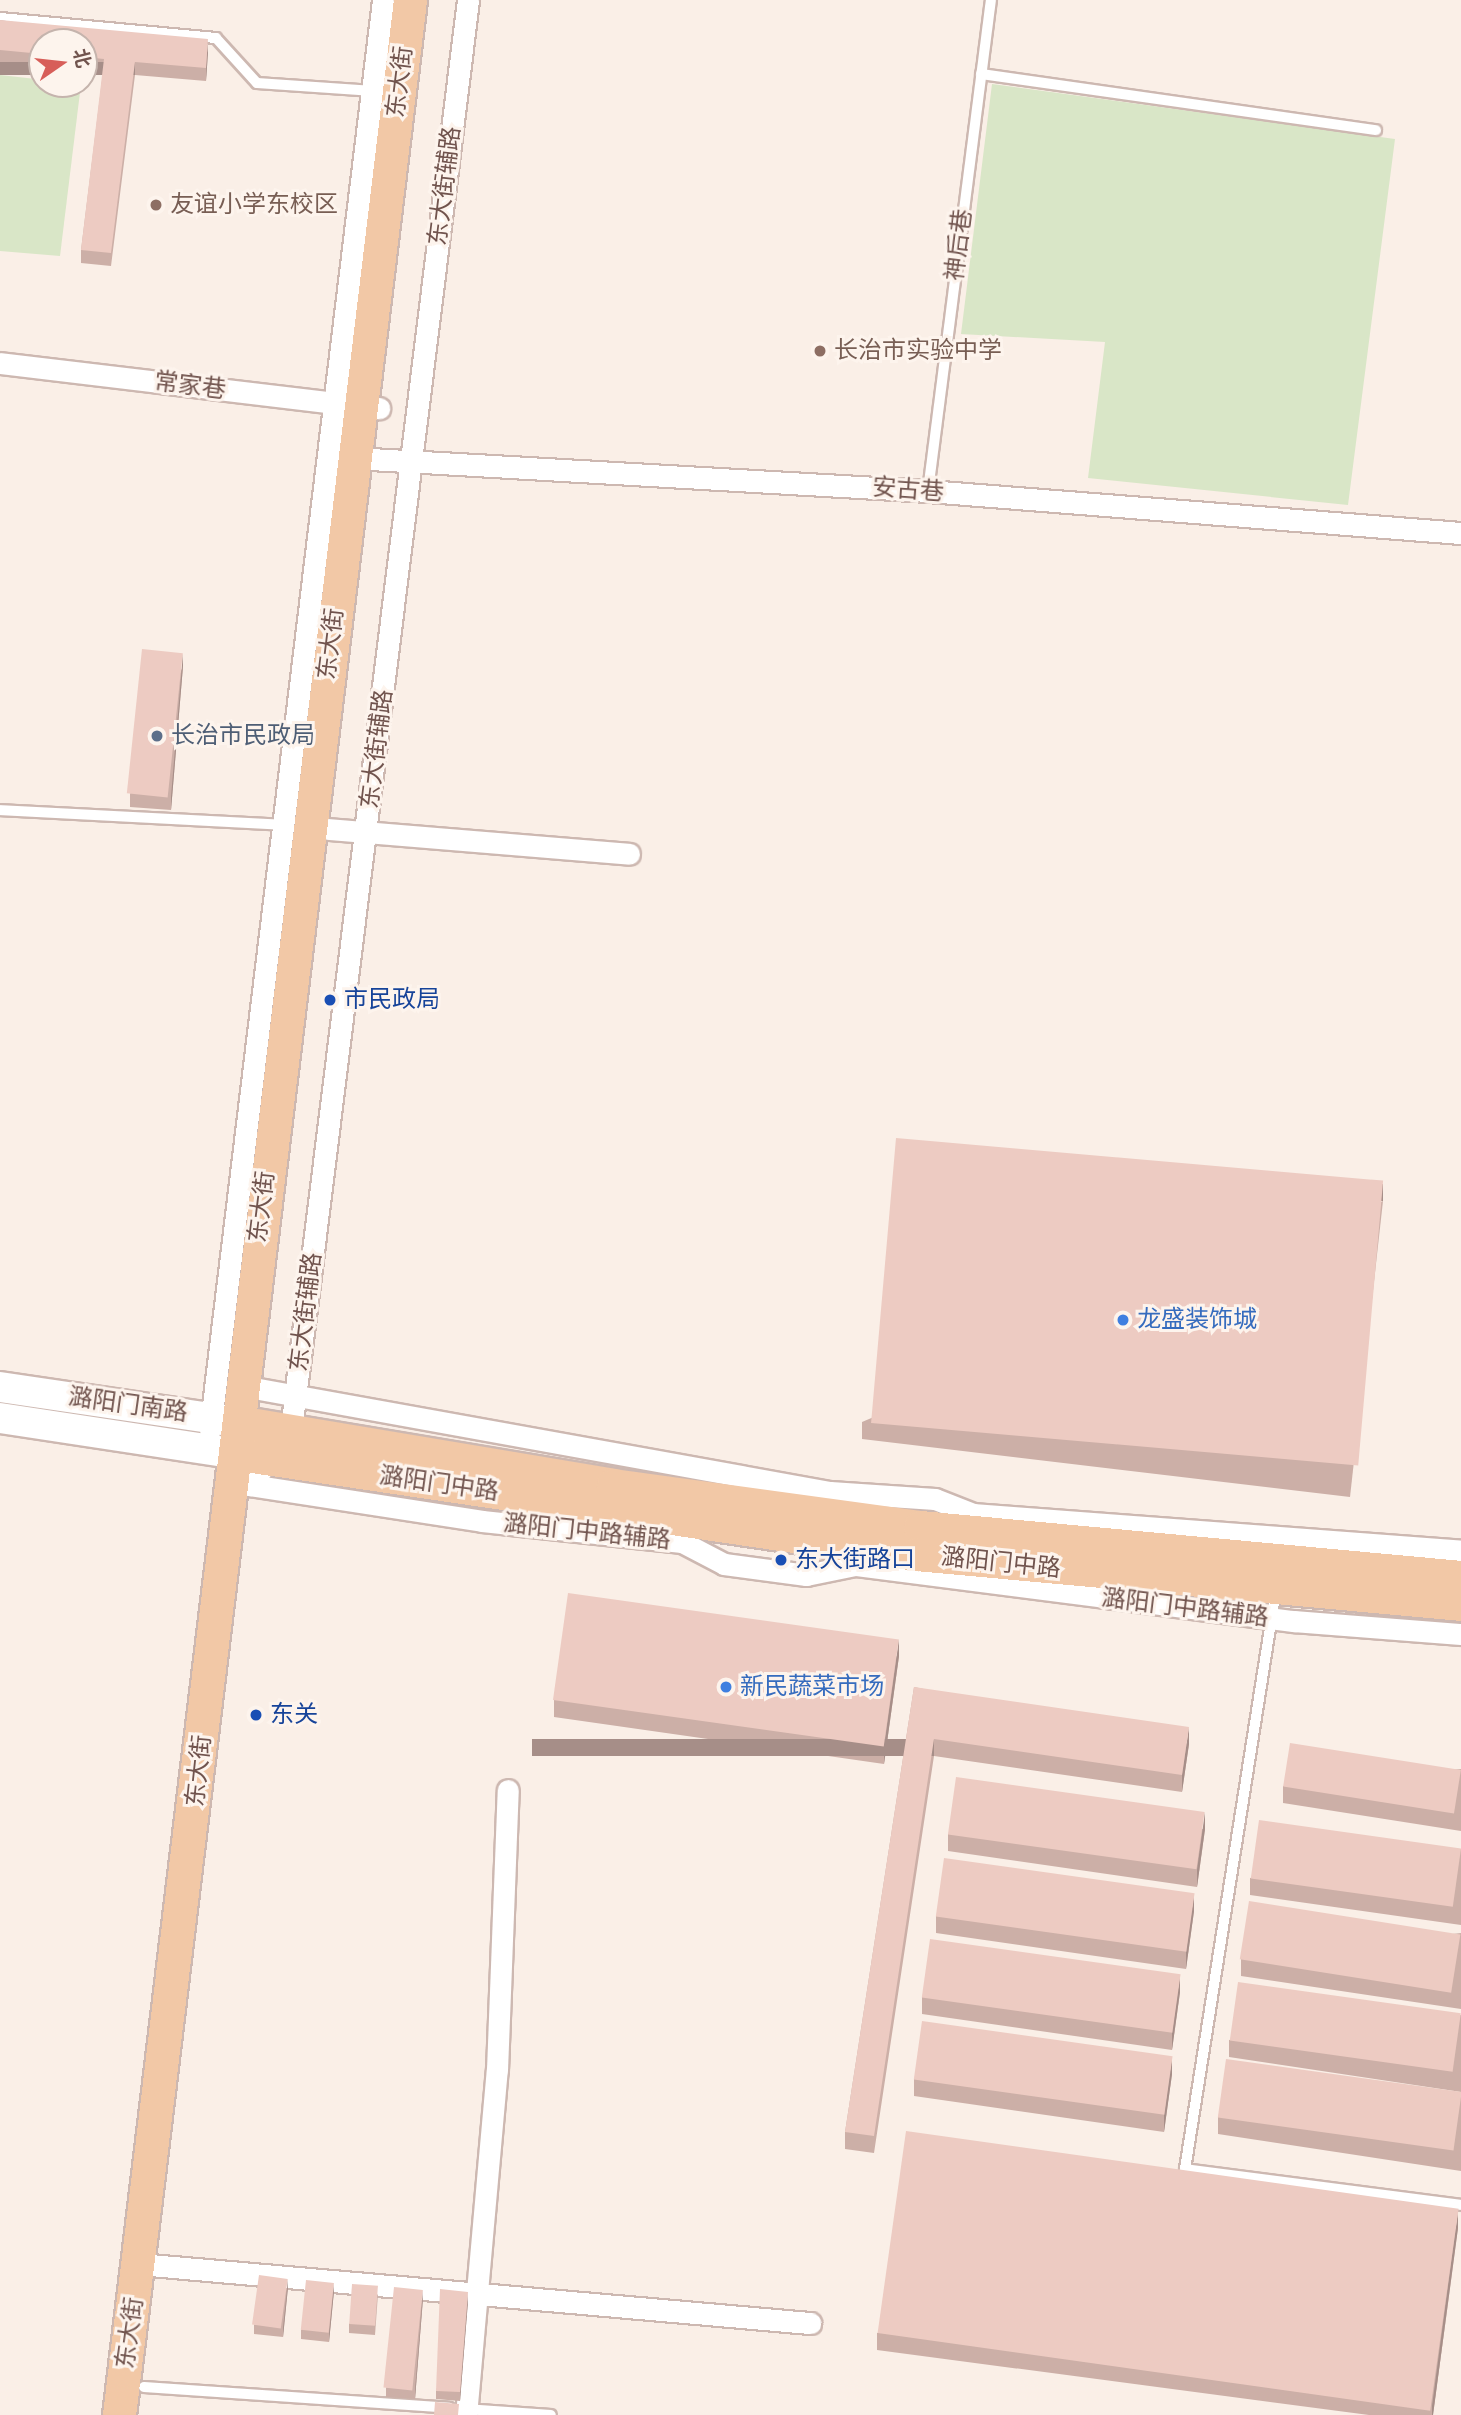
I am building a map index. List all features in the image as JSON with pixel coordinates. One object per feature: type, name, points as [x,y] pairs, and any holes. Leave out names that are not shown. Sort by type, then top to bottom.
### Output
[{"type":"main road","name":"东大街","points":[[143,2401],[149,2265],[307,827],[363,459],[358,406],[410,0]]},
{"type":"main road","name":"东大街","points":[[396,93],[430,0]]},
{"type":"main road","name":"东大街","points":[[238,1450],[259,1389],[307,827]]},
{"type":"main road","name":"潞阳门南路","points":[[0,1387],[238,1450]]},
{"type":"main road","name":"潞阳门南路","points":[[0,1418],[238,1450]]},
{"type":"main road","name":"潞阳门中路","points":[[238,1450],[291,1430],[613,1485],[920,1527],[1276,1591],[1461,1577]]},
{"type":"main road","name":"潞阳门中路","points":[[238,1450],[916,1554],[1276,1591],[1461,1604]]},
{"type":"main road","name":"东大街","points":[[119,2415],[149,2265]]},
{"type":"street","points":[[383,0],[396,93],[307,827],[629,854]]},
{"type":"street","name":"东大街辅路","points":[[291,1430],[468,0]]},
{"type":"street","name":"常家巷","points":[[0,363],[358,406]]},
{"type":"street","name":"安古巷","points":[[363,459],[928,491],[1461,533]]},
{"type":"street","points":[[259,1389],[831,1492],[935,1499],[973,1514],[1461,1551]]},
{"type":"street","name":"潞阳门中路辅路","points":[[1276,1591],[1461,1634]]},
{"type":"street","points":[[467,2412],[473,2293],[497,2070],[508,1790]]},
{"type":"street","points":[[149,2265],[810,2323]]},
{"type":"lane","name":"神后巷","points":[[928,491],[991,0]]},
{"type":"lane","points":[[0,18],[216,38],[257,83],[396,93]]},
{"type":"lane","points":[[981,74],[1376,130]]},
{"type":"lane","points":[[0,810],[307,827]]},
{"type":"lane","points":[[1276,1591],[1185,2169],[1461,2205]]},
{"type":"lane","points":[[143,2401],[551,2415]]},
{"type":"green space","points":[[0,75],[28,78],[28,98],[79,98],[60,256],[0,251]]},
{"type":"green space","points":[[992,84],[1395,139],[1348,505],[1088,478],[1105,342],[961,334]]},
{"type":"building","points":[[0,20],[88,28],[28,28],[28,53],[0,50]]},
{"type":"building","points":[[98,29],[208,39],[206,68],[135,62],[111,253],[81,250],[104,59],[98,58]]},
{"type":"building","name":"长治市民政局","points":[[142,649],[183,653],[168,797],[127,793]]},
{"type":"building","name":"龙盛装饰城","points":[[896,1138],[1383,1181],[1358,1466],[871,1423]]},
{"type":"building","name":"新民蔬菜市场","points":[[568,1593],[899,1639],[884,1746],[553,1700]]},
{"type":"building","points":[[914,1687],[1189,1727],[1182,1775],[934,1739],[874,2136],[845,2132]]},
{"type":"building","points":[[1290,1743],[1461,1770],[1454,1814],[1283,1786]]},
{"type":"building","points":[[956,1777],[1205,1812],[1196,1869],[948,1834]]},
{"type":"building","points":[[1259,1820],[1461,1848],[1453,1907],[1251,1878]]},
{"type":"building","points":[[944,1858],[1195,1893],[1186,1952],[936,1916]]},
{"type":"building","points":[[1249,1901],[1460,1934],[1451,1993],[1240,1959]]},
{"type":"building","points":[[930,1939],[1181,1974],[1172,2033],[922,1997]]},
{"type":"building","points":[[1238,1982],[1461,2013],[1453,2072],[1230,2040]]},
{"type":"building","points":[[922,2021],[1173,2056],[1164,2115],[914,2079]]},
{"type":"building","points":[[1226,2059],[1461,2092],[1453,2151],[1218,2117]]},
{"type":"building","points":[[906,2131],[1459,2209],[1430,2411],[878,2333]]},
{"type":"building","points":[[259,2275],[288,2279],[281,2329],[252,2325]]},
{"type":"building","points":[[306,2280],[334,2283],[329,2333],[301,2330]]},
{"type":"building","points":[[352,2284],[378,2286],[375,2326],[349,2324]]},
{"type":"building","points":[[394,2287],[423,2290],[412,2390],[383,2387]]},
{"type":"building","points":[[440,2289],[468,2292],[460,2392],[436,2391]]},
{"type":"building","points":[[435,2402],[459,2404],[458,2415],[434,2415]]},
{"type":"place","name":"友谊小学东校区","points":[[156,205]]},
{"type":"place","name":"长治市实验中学","points":[[820,351]]},
{"type":"place","name":"长治市民政局","points":[[157,736]]},
{"type":"place","name":"市民政局","points":[[330,1000]]},
{"type":"place","name":"龙盛装饰城","points":[[1123,1320]]},
{"type":"place","name":"东大街路口","points":[[781,1560]]},
{"type":"place","name":"新民蔬菜市场","points":[[726,1687]]},
{"type":"place","name":"东关","points":[[256,1715]]}]
